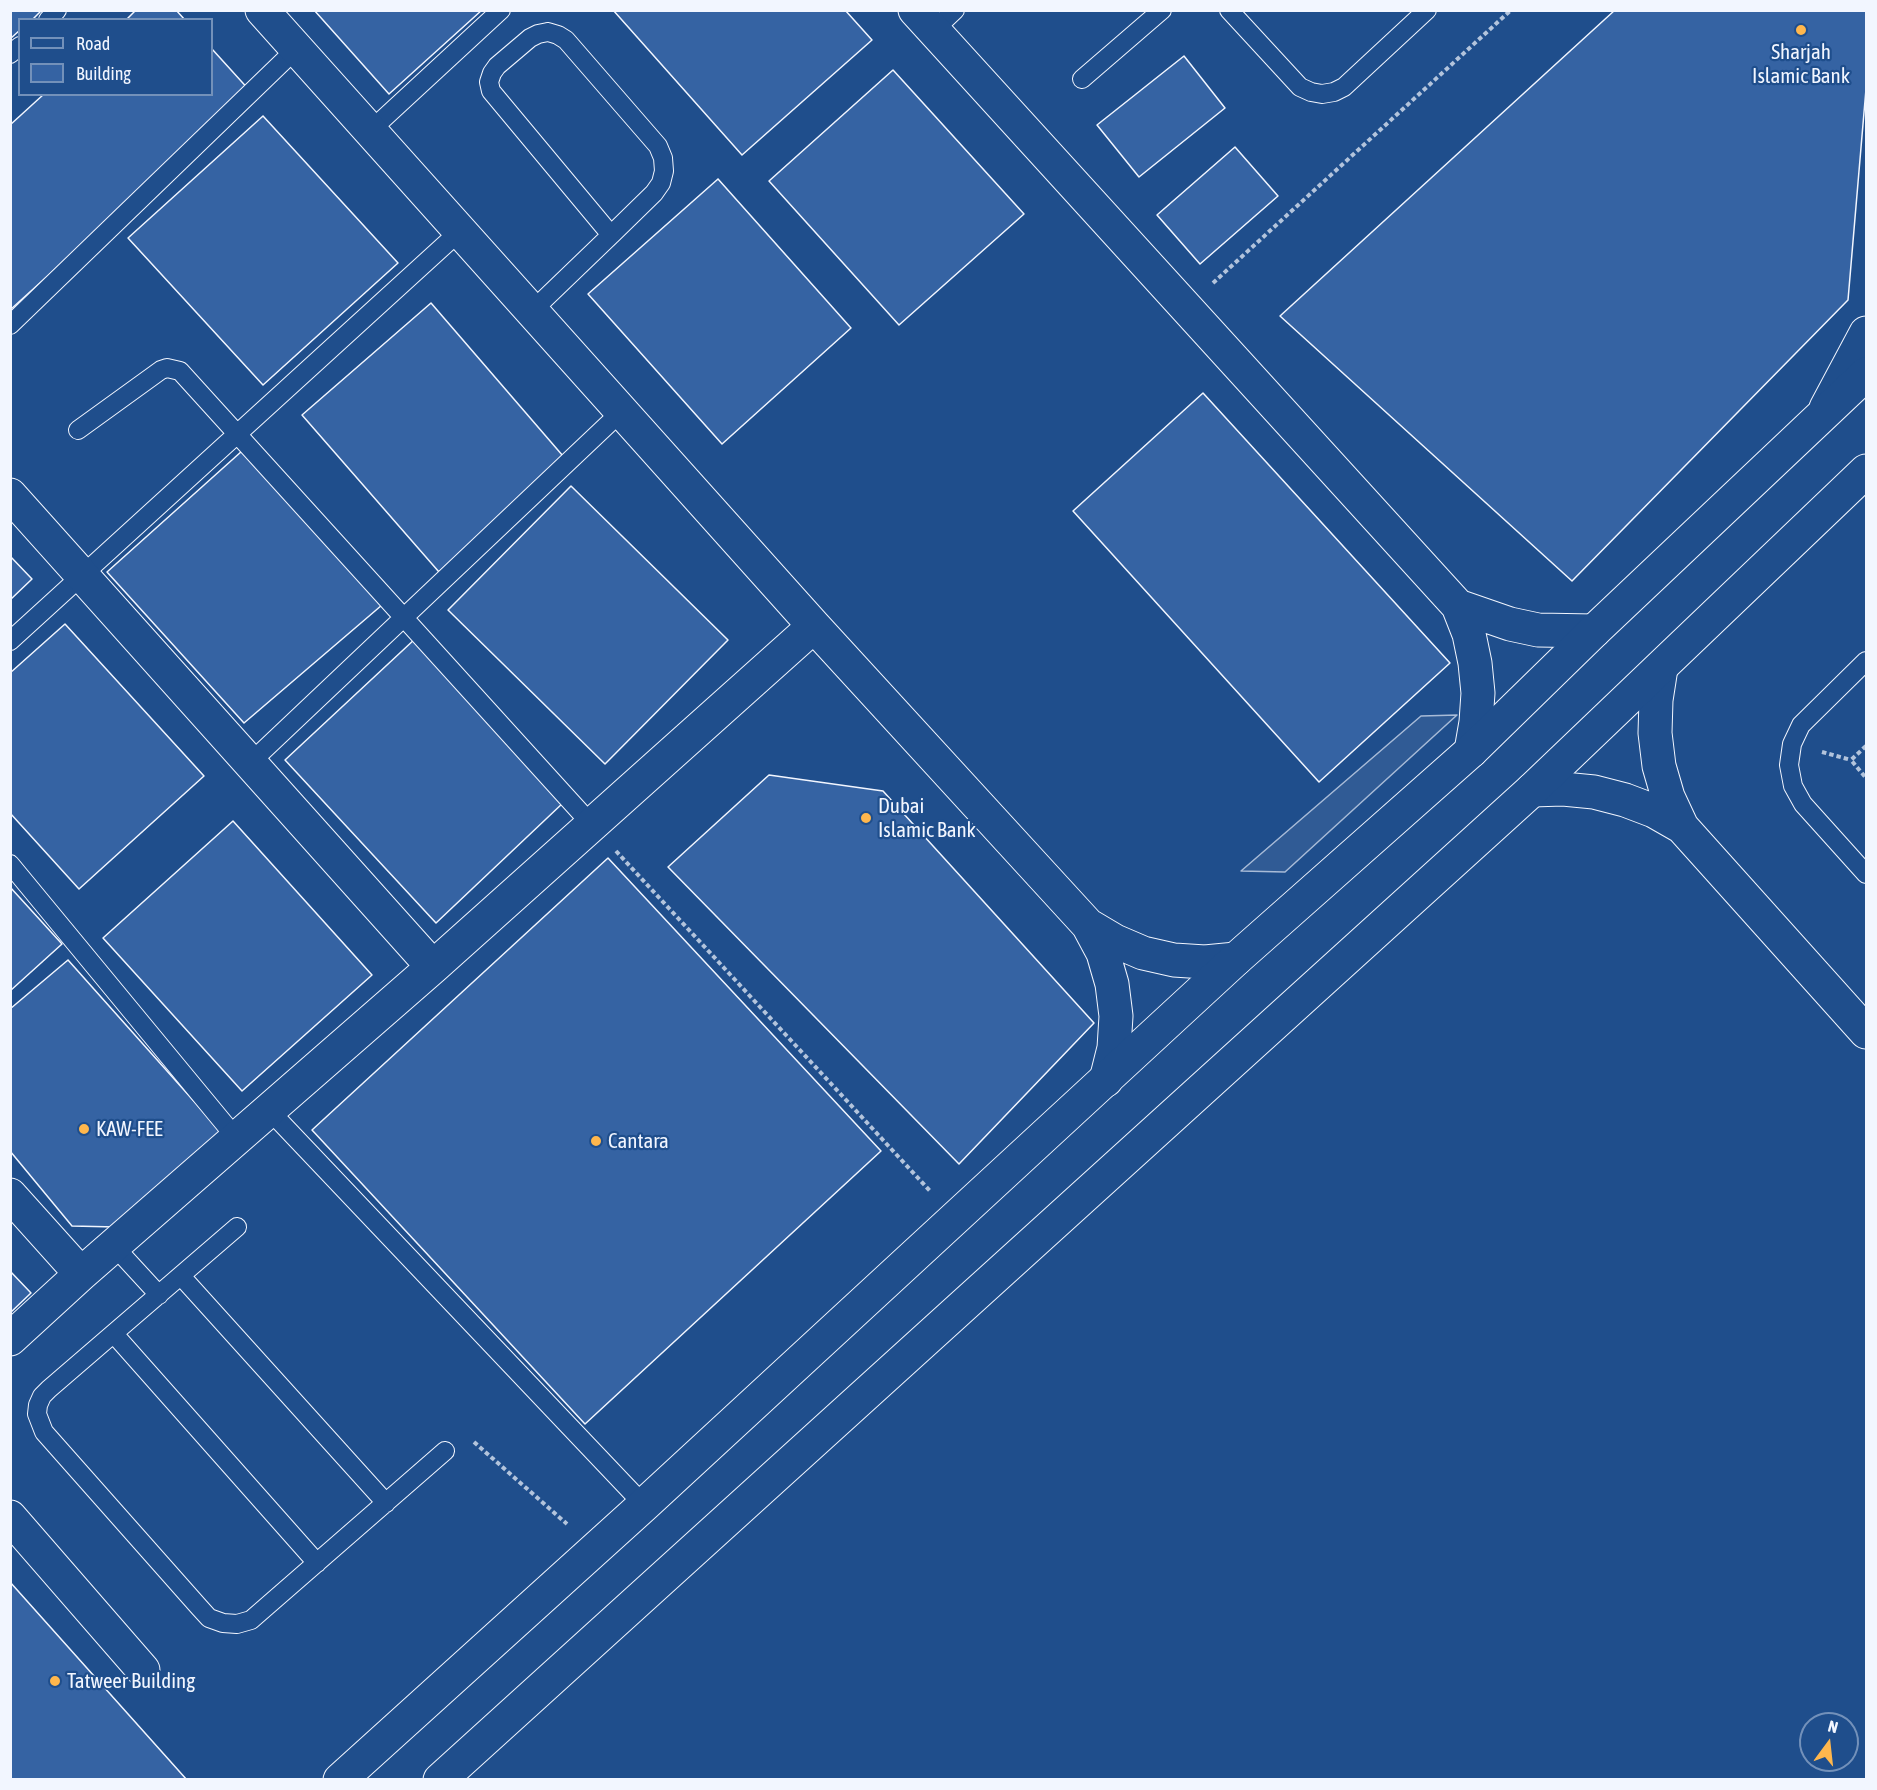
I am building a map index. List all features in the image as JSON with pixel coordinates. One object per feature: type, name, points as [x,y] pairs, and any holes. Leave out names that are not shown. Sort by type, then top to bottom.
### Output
[{"type":"street","points":[[262,10],[814,626],[1088,925],[1103,953],[1112,984],[1116,1016],[1114,1048],[1106,1080]]},
{"type":"street","points":[[934,17],[1186,308],[1458,606],[1469,634],[1478,693],[1471,752]]},
{"type":"street","points":[[1823,416],[1866,333]]},
{"type":"street","points":[[340,1779],[956,1219],[1236,959],[1471,752],[1594,631],[1866,374]]},
{"type":"street","points":[[440,1779],[1532,790],[1866,471]]},
{"type":"street","points":[[10,495],[433,967]]},
{"type":"street","points":[[1458,606],[1502,622],[1538,630],[1594,631]]},
{"type":"street","points":[[10,1339],[81,1274],[433,967],[814,626]]},
{"type":"street","points":[[1661,668],[1656,700],[1655,733],[1659,766],[1668,797],[1682,827],[1866,1032]]},
{"type":"street","points":[[1532,790],[1563,789],[1594,792],[1654,811],[1682,827]]},
{"type":"street","points":[[1088,925],[1114,941],[1143,953],[1174,960],[1205,962],[1236,959]]},
{"type":"street","points":[[10,1196],[81,1274]]},
{"type":"street","points":[[10,1517],[143,1670]]},
{"type":"lane","points":[[370,131],[501,10]]},
{"type":"lane","points":[[1082,79],[1162,10]]},
{"type":"lane","points":[[1229,10],[1300,87],[1322,94],[1344,87],[1426,10]]},
{"type":"lane","points":[[532,311],[611,235],[654,193],[661,183],[664,171],[663,158],[658,146],[566,40],[548,32],[538,34],[497,66],[489,82],[491,91],[611,235]]},
{"type":"lane","points":[[10,325],[296,49]]},
{"type":"lane","points":[[10,641],[460,231]]},
{"type":"lane","points":[[78,430],[156,373],[167,368],[180,371],[592,825]]},
{"type":"lane","points":[[250,763],[622,411]]},
{"type":"lane","points":[[1866,662],[1801,725],[1792,744],[1790,765],[1793,786],[1803,804],[1866,874]]},
{"type":"lane","points":[[10,864],[237,1139]]},
{"type":"lane","points":[[269,1110],[644,1504]]},
{"type":"lane","points":[[237,1227],[42,1396],[37,1414],[39,1424],[52,1441],[209,1618],[223,1623],[237,1624],[251,1620],[445,1451]]},
{"type":"lane","points":[[114,1246],[159,1295]]},
{"type":"lane","points":[[181,1276],[386,1503]]},
{"type":"lane","points":[[114,1334],[317,1563]]},
{"type":"path","points":[[1186,308],[1511,10]]},
{"type":"path","points":[[1866,746],[1851,760],[1866,778]]},
{"type":"path","points":[[592,825],[956,1219]]},
{"type":"path","points":[[445,1451],[467,1436],[595,1548]]},
{"type":"shaded area","points":[[1457,715],[1285,872],[1241,871],[1421,716]]},
{"type":"building","points":[[10,10],[42,10],[34,18],[18,18],[18,32],[10,39]]},
{"type":"building","points":[[136,10],[176,10],[183,18],[128,18]]},
{"type":"building","points":[[314,10],[482,10],[389,94]]},
{"type":"building","points":[[613,10],[845,10],[872,40],[742,155]]},
{"type":"building","points":[[1615,10],[1866,10],[1866,89],[1848,300],[1572,581],[1280,316]]},
{"type":"building","points":[[213,50],[251,92],[10,310],[10,125],[42,96],[213,96]]},
{"type":"building","points":[[1184,56],[1225,108],[1139,177],[1097,125]]},
{"type":"building","points":[[893,70],[1024,214],[899,325],[769,181]]},
{"type":"building","points":[[263,116],[398,263],[263,385],[128,238]]},
{"type":"building","points":[[1235,147],[1278,196],[1200,264],[1157,215]]},
{"type":"building","points":[[718,179],[851,328],[722,444],[588,294]]},
{"type":"building","points":[[431,303],[563,456],[439,572],[302,415]]},
{"type":"building","points":[[1203,393],[1450,663],[1319,782],[1073,511]]},
{"type":"building","points":[[242,451],[382,605],[244,723],[107,572]]},
{"type":"building","points":[[571,486],[728,640],[605,764],[448,610]]},
{"type":"building","points":[[10,556],[32,579],[10,600]]},
{"type":"building","points":[[65,624],[204,776],[79,889],[10,813],[10,673]]},
{"type":"building","points":[[416,638],[564,802],[436,923],[285,760]]},
{"type":"building","points":[[769,775],[883,791],[1094,1023],[959,1164],[668,867]]},
{"type":"building","points":[[233,821],[372,975],[242,1091],[103,938]]},
{"type":"building","name":"Cantara","points":[[608,858],[881,1151],[585,1424],[312,1130]]},
{"type":"building","points":[[10,887],[62,944],[10,991]]},
{"type":"building","points":[[68,960],[225,1136],[116,1227],[72,1226],[10,1151],[10,1009]]},
{"type":"building","points":[[10,1271],[31,1293],[10,1313]]},
{"type":"building","name":"Tatweer Building","points":[[10,1582],[187,1780],[10,1780]]},
{"type":"place","name":"Sharjah Islamic Bank","points":[[1801,30]]},
{"type":"place","name":"Dubai Islamic Bank","points":[[866,818]]},
{"type":"place","name":"KAW-FEE","points":[[84,1129]]},
{"type":"place","name":"Cantara","points":[[596,1141]]},
{"type":"place","name":"Tatweer Building","points":[[55,1681]]}]
